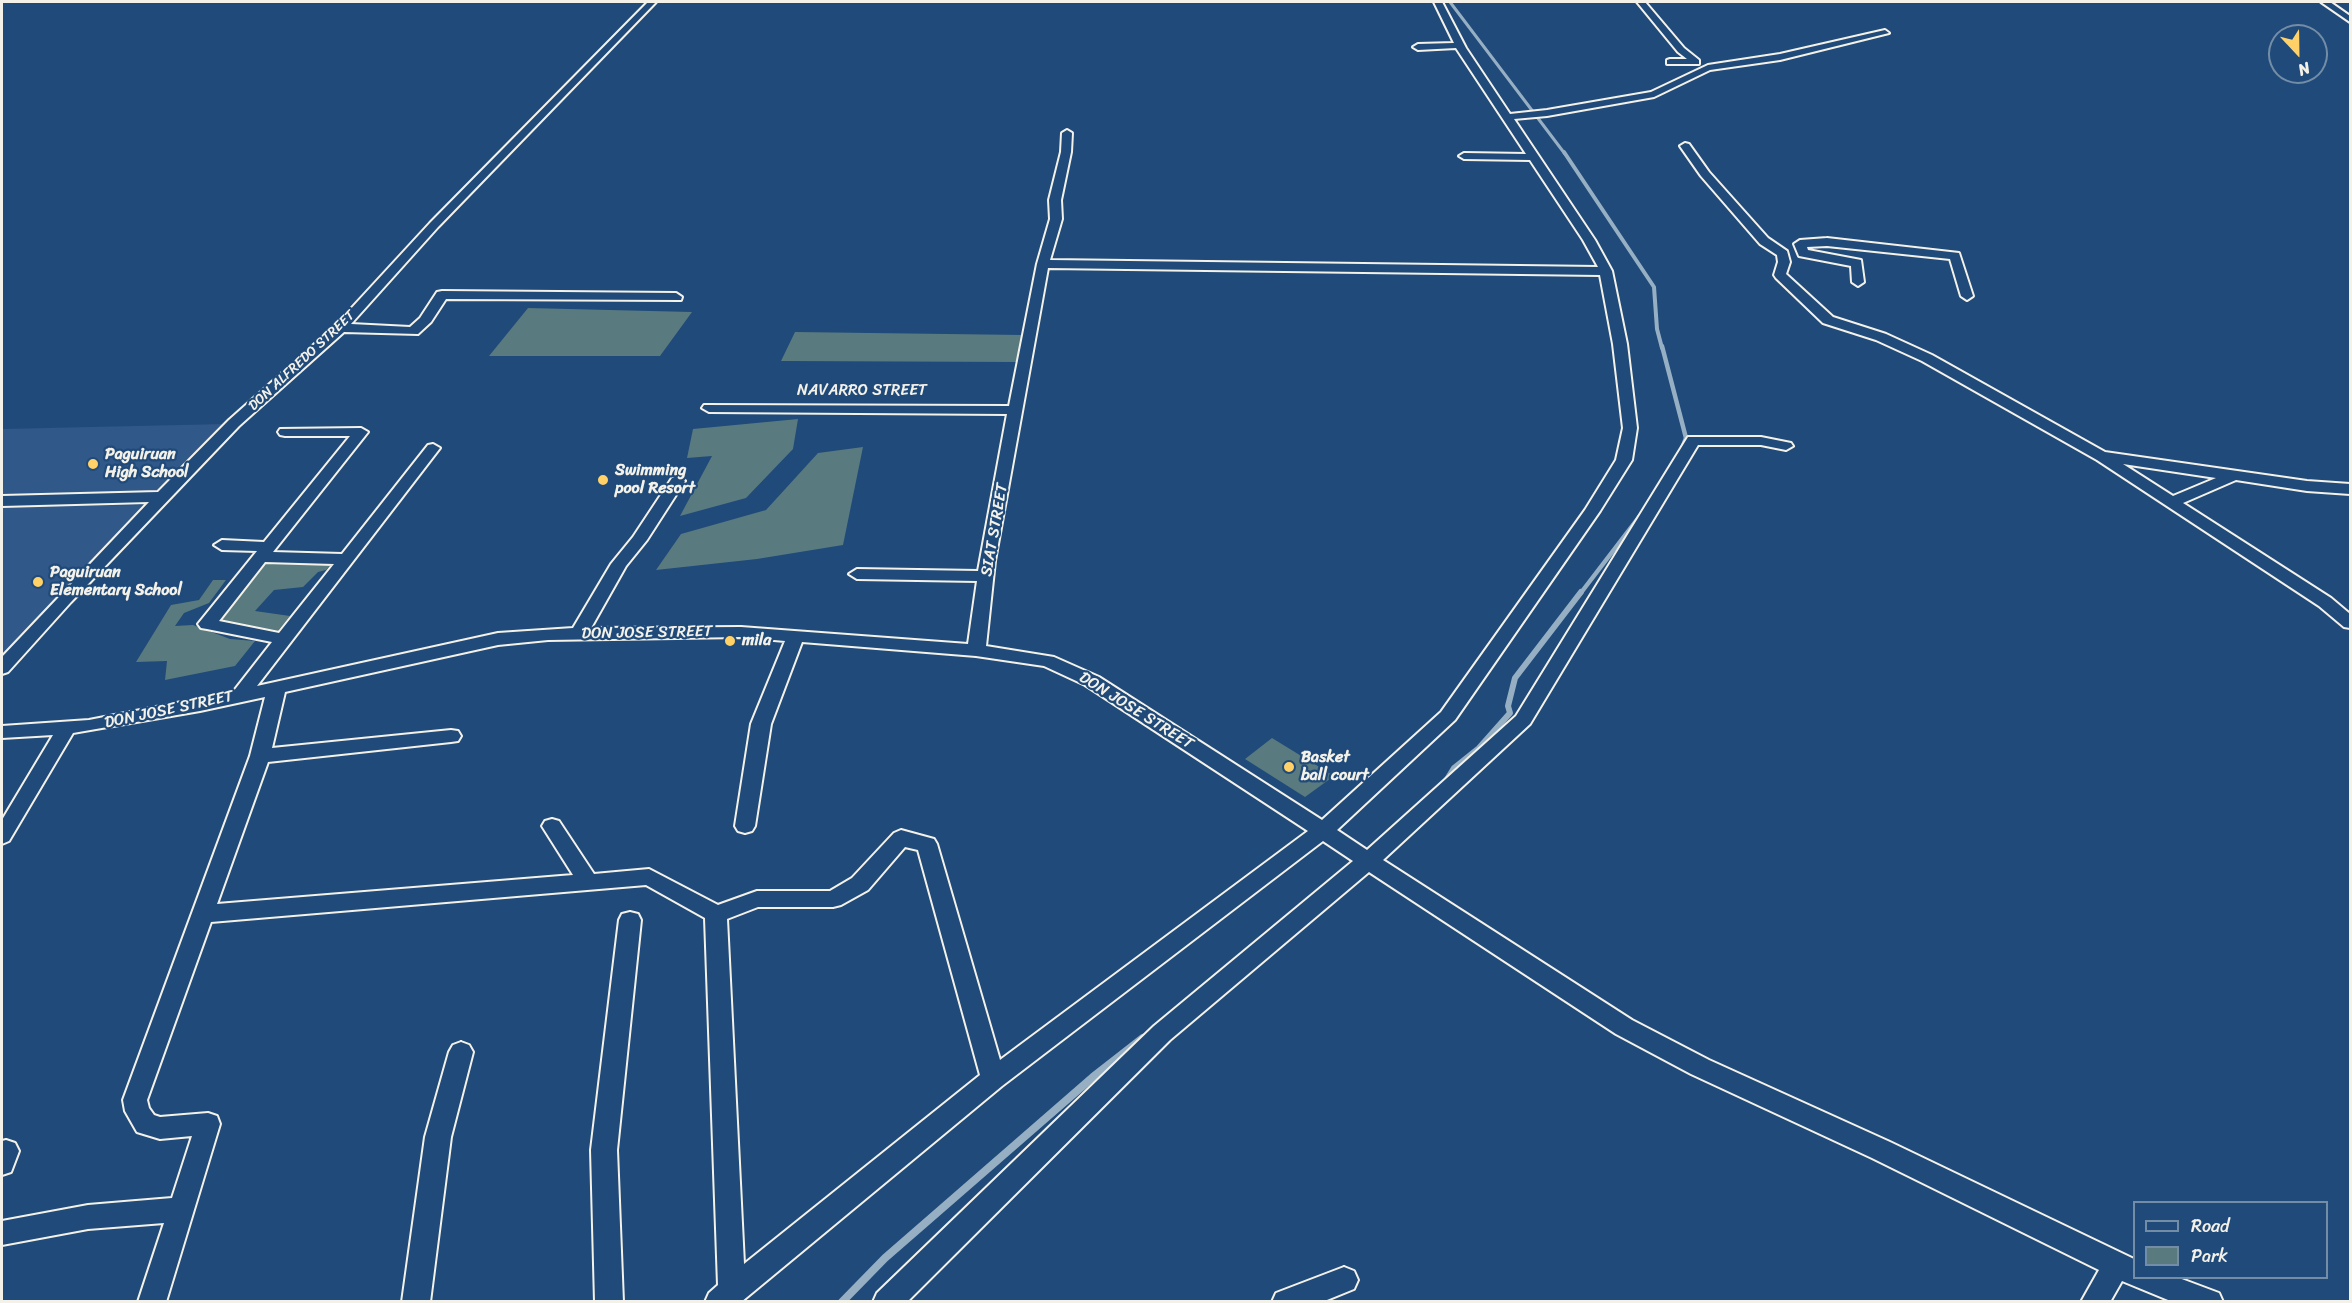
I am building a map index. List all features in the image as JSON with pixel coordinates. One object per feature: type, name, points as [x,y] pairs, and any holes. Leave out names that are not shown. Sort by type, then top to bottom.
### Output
[{"type":"street","name":"DON ALFREDO STREET","points":[[2,668],[64,598],[234,423],[341,328],[434,225],[652,2]]},
{"type":"street","points":[[725,1295],[993,1079],[1326,832],[1448,716],[1592,511],[1624,460],[1630,428],[1620,344],[1606,271],[1589,240],[1534,157],[1511,116],[1461,45],[1438,2]]},
{"type":"street","points":[[1641,2],[1680,50],[1696,62],[1670,62]]},
{"type":"street","points":[[2325,2],[2350,20]]},
{"type":"street","points":[[1511,116],[1537,114],[1654,94],[1708,68],[1780,57],[1885,33]]},
{"type":"street","points":[[1418,47],[1461,45]]},
{"type":"street","name":"SIAT STREET","points":[[976,650],[990,546],[1044,264],[1056,219],[1055,201],[1066,152],[1067,133]]},
{"type":"street","points":[[1685,147],[1705,174],[1764,241],[1783,254],[1784,262],[1780,275],[1828,320],[1881,337],[1927,358],[2102,457],[2325,602],[2350,623]]},
{"type":"street","points":[[1464,156],[1534,157]]},
{"type":"street","points":[[1858,282],[1857,263],[1803,253],[1800,244],[1827,242],[1955,256],[1967,296]]},
{"type":"street","points":[[1044,264],[1606,271]]},
{"type":"street","points":[[341,328],[413,331],[426,319],[427,314],[442,295],[676,297]]},
{"type":"street","name":"NAVARRO STREET","points":[[709,408],[1015,410]]},
{"type":"street","points":[[284,639],[207,624],[361,432],[285,432]]},
{"type":"street","points":[[887,1302],[1162,1033],[1367,860],[1523,720],[1693,440],[1761,441],[1786,446]]},
{"type":"street","points":[[240,695],[433,448]]},
{"type":"street","points":[[2102,457],[2307,486],[2350,489]]},
{"type":"street","points":[[2170,503],[2235,475]]},
{"type":"street","points":[[579,634],[619,564],[639,540],[677,481]]},
{"type":"street","points":[[2,501],[164,497]]},
{"type":"street","points":[[222,545],[265,552],[347,559]]},
{"type":"street","points":[[857,574],[986,576]]},
{"type":"street","name":"DON JOSE STREET","points":[[2,732],[89,726],[498,639],[579,634],[741,632],[976,650],[1048,661],[1092,681],[1624,1027],[1700,1067],[1881,1150],[2125,1270]]},
{"type":"street","points":[[745,826],[761,724],[796,636]]},
{"type":"street","points":[[152,1302],[208,1124],[160,1128],[146,1124],[137,1111],[135,1100],[260,756],[277,687]]},
{"type":"street","points":[[2,836],[67,728]]},
{"type":"street","points":[[260,756],[451,736]]},
{"type":"street","points":[[552,826],[588,882]]},
{"type":"street","points":[[203,914],[649,877],[716,914],[758,899],[832,899],[860,884],[901,838],[927,844],[993,1079]]},
{"type":"street","points":[[716,914],[725,1295]]},
{"type":"street","points":[[609,1302],[604,1150],[630,920]]},
{"type":"street","points":[[416,1302],[438,1137],[461,1052]]},
{"type":"street","points":[[2,1233],[88,1217],[181,1209]]},
{"type":"street","points":[[2095,1302],[2125,1270]]},
{"type":"street","points":[[2149,1279],[2209,1302]]},
{"type":"street","points":[[1286,1302],[1344,1280]]},
{"type":"shaded area","name":"Paguiruan High School","points":[[224,424],[150,498],[2,499],[2,429]]},
{"type":"shaded area","name":"Paguiruan Elementary School","points":[[149,505],[2,658],[2,506]]},
{"type":"green space","points":[[528,308],[692,312],[660,356],[489,356]]},
{"type":"green space","points":[[795,332],[1023,335],[1017,362],[781,361]]},
{"type":"green space","points":[[798,419],[793,449],[746,498],[680,516],[712,456],[687,458],[693,429]]},
{"type":"green space","points":[[863,447],[843,545],[757,559],[656,570],[681,534],[766,510],[818,453]]},
{"type":"green space","points":[[266,561],[334,561],[326,570],[318,572],[303,587],[274,590],[255,611],[290,616],[276,633],[215,620]]},
{"type":"green space","points":[[213,580],[226,580],[209,603],[184,613],[175,626],[193,625],[230,639],[255,641],[235,666],[165,680],[167,661],[136,662],[171,605],[199,600]]},
{"type":"green space","name":"Basket ball court","points":[[1272,738],[1334,776],[1305,797],[1245,759]]},
{"type":"waterway","points":[[1450,2],[1565,154]]},
{"type":"waterway","points":[[1564,152],[1654,287],[1657,329],[1662,348]]},
{"type":"waterway","points":[[1662,346],[1686,438],[1681,451]]},
{"type":"waterway","points":[[1580,594],[1639,517]]},
{"type":"waterway","points":[[1446,781],[1454,768],[1479,748],[1510,713],[1508,706],[1515,678],[1581,592]]},
{"type":"waterway","points":[[842,1302],[885,1258],[1093,1077],[1143,1038]]},
{"type":"place","name":"Paguiruan High School","points":[[93,464]]},
{"type":"place","name":"Swimming pool Resort","points":[[603,480]]},
{"type":"place","name":"Paguiruan Elementary School","points":[[38,582]]},
{"type":"place","name":"mila","points":[[730,641]]},
{"type":"place","name":"Basket ball court","points":[[1289,767]]}]
